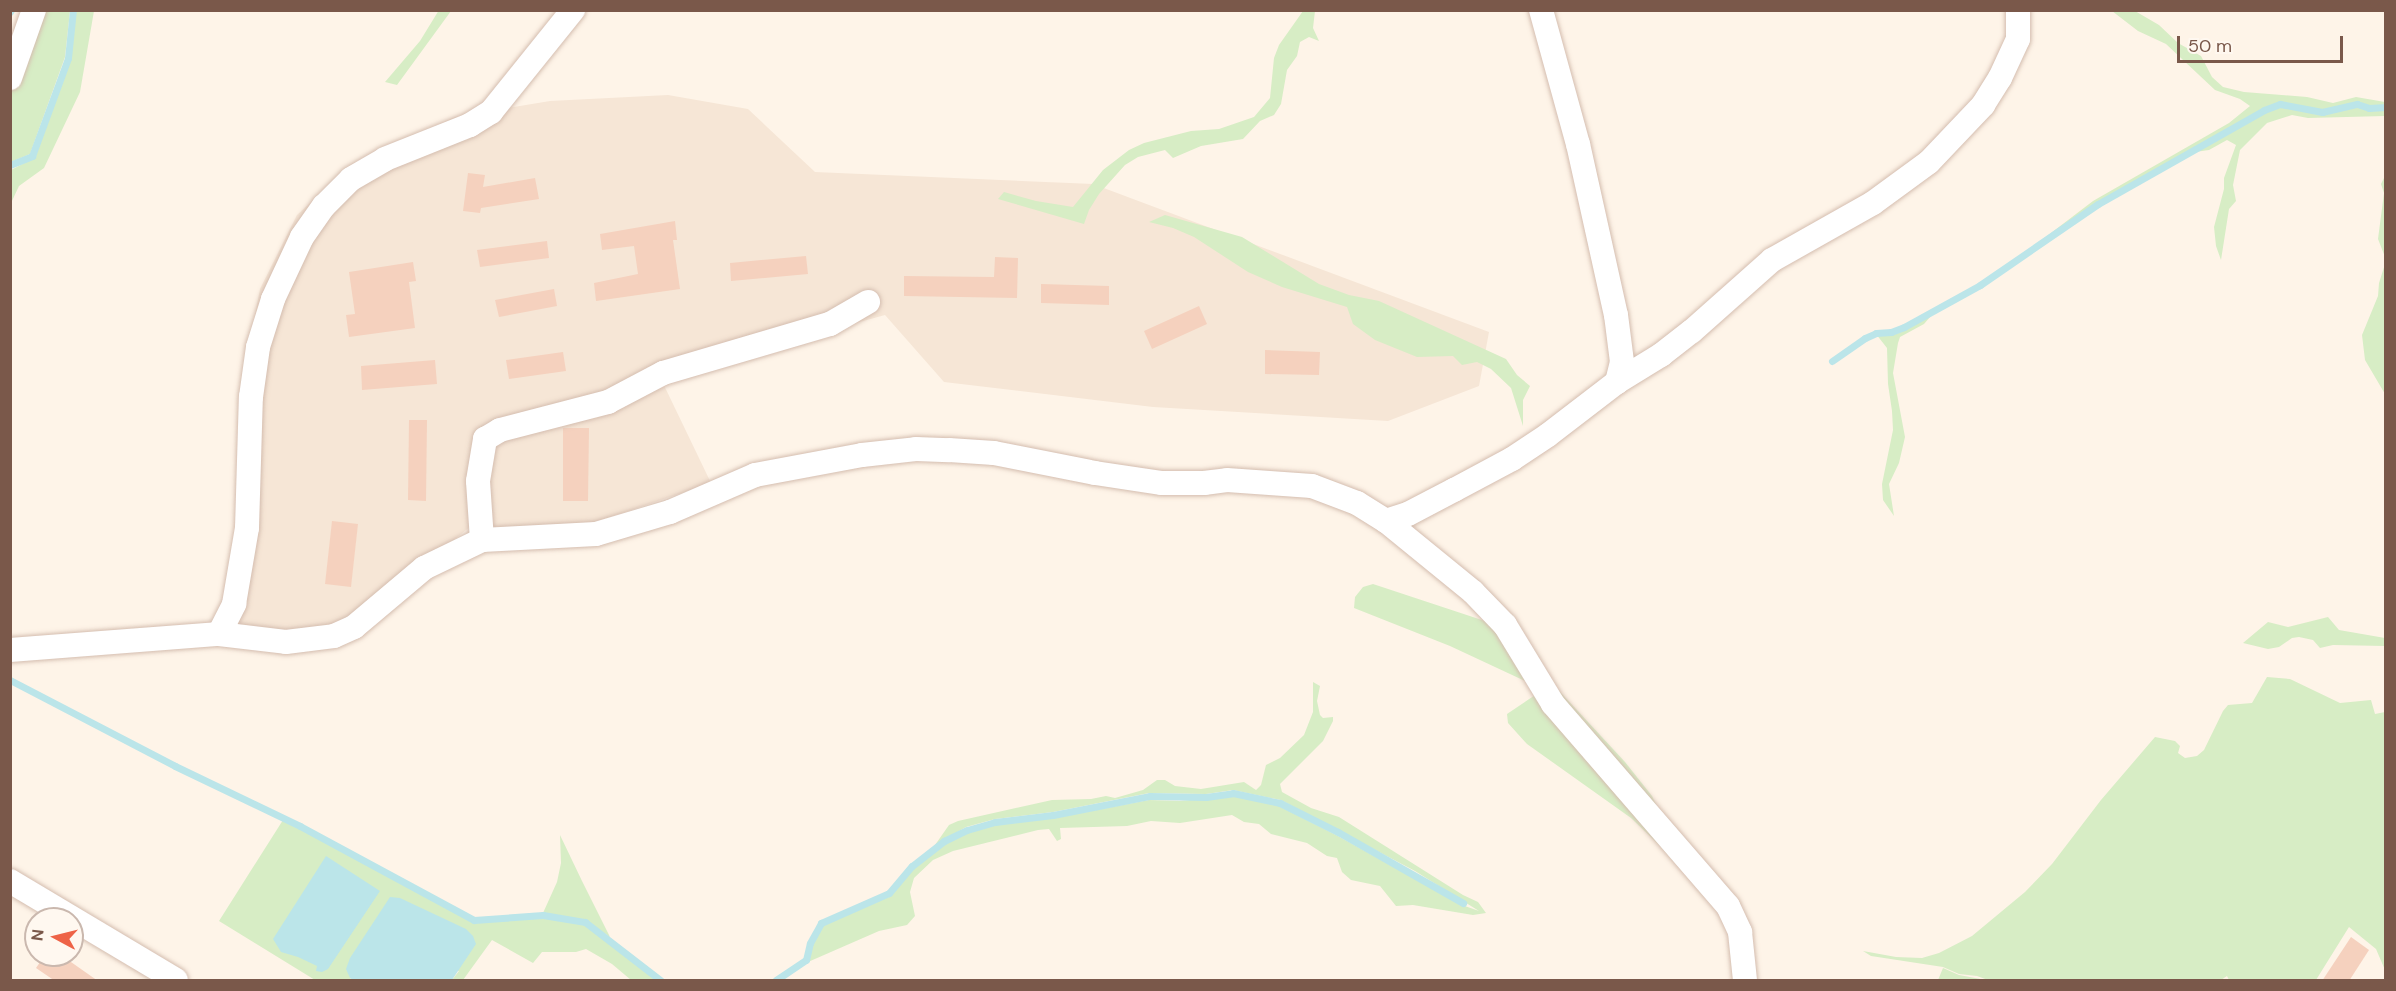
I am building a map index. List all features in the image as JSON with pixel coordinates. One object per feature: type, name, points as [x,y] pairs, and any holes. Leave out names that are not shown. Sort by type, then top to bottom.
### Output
[{"type":"street","points":[[10,78],[34,10]]},
{"type":"street","points":[[219,634],[234,604],[247,528],[251,397],[258,347],[273,299],[302,237],[324,206],[351,179],[385,159],[470,125],[491,112],[573,10]]},
{"type":"street","points":[[1541,10],[1578,144],[1616,315],[1622,362],[1617,382]]},
{"type":"street","points":[[1386,521],[1408,514],[1512,459],[1548,435],[1617,382],[1661,355],[1692,331],[1772,260],[1873,202],[1929,162],[1983,105],[2000,78],[2018,39],[2018,10]]},
{"type":"street","points":[[482,540],[478,481],[485,440],[500,430],[608,402],[663,373],[830,324],[868,302]]},
{"type":"street","points":[[10,650],[219,634],[286,642],[334,636],[354,627],[424,568],[482,540],[596,534],[670,512],[754,475],[862,455],[916,449],[994,453],[1162,483],[1204,483],[1227,480],[1312,486],[1357,503],[1386,521],[1473,592],[1505,625],[1559,712],[1728,906],[1740,932],[1745,981]]},
{"type":"street","points":[[10,881],[176,981]]},
{"type":"shaded area","points":[[668,95],[748,109],[815,172],[1093,184],[1489,332],[1479,386],[1388,421],[1153,407],[944,382],[885,315],[660,377],[711,483],[545,539],[471,526],[320,648],[221,623],[241,503],[243,376],[260,289],[297,215],[352,164],[455,117],[550,101]]},
{"type":"green space","points":[[439,10],[451,11],[397,85],[385,82],[420,41]]},
{"type":"green space","points":[[39,11],[70,11],[65,57],[30,154],[11,162],[11,92]]},
{"type":"green space","points":[[75,11],[94,11],[80,92],[44,168],[19,186],[11,203],[11,170],[34,158],[71,58]]},
{"type":"green space","points":[[1303,11],[1315,11],[1313,28],[1319,41],[1309,37],[1300,42],[1297,56],[1287,70],[1281,104],[1274,115],[1260,121],[1243,139],[1201,146],[1173,158],[1165,150],[1138,157],[1125,165],[1099,194],[1084,224],[998,199],[1004,192],[1036,201],[1073,207],[1103,170],[1129,150],[1144,143],[1191,131],[1219,129],[1254,117],[1270,98],[1274,58],[1279,45]]},
{"type":"green space","points":[[2112,11],[2135,11],[2159,25],[2178,43],[2201,56],[2212,77],[2223,87],[2244,92],[2307,97],[2333,103],[2356,97],[2385,102],[2385,106],[2370,107],[2357,102],[2322,111],[2280,103],[2263,109],[2098,203],[2026,252],[2093,201],[2229,123],[2250,106],[2240,99],[2215,90],[2166,44],[2138,31]]},
{"type":"green space","points":[[2280,105],[2322,113],[2357,105],[2369,109],[2385,108],[2385,116],[2308,118],[2292,115],[2267,123],[2240,150],[2233,185],[2236,201],[2229,209],[2221,260],[2216,246],[2214,227],[2224,189],[2224,178],[2236,145],[2227,140],[2209,150],[2188,153],[2264,111]]},
{"type":"green space","points":[[2385,176],[2385,257],[2378,239],[2384,193],[2381,184]]},
{"type":"green space","points":[[1165,215],[1242,237],[1319,284],[1349,295],[1379,301],[1506,359],[1517,375],[1530,386],[1523,400],[1523,426],[1511,388],[1491,369],[1477,362],[1462,365],[1453,356],[1417,357],[1375,340],[1353,324],[1347,307],[1282,287],[1248,272],[1194,237],[1173,228],[1149,222]]},
{"type":"green space","points":[[2385,264],[2385,394],[2365,360],[2362,335],[2378,296],[2379,283]]},
{"type":"green space","points":[[1937,309],[1924,324],[1900,337],[1898,343],[1893,373],[1905,437],[1899,463],[1889,484],[1894,516],[1883,500],[1882,484],[1893,430],[1887,348],[1876,334],[1891,333]]},
{"type":"green space","points":[[1373,584],[1503,627],[1533,679],[1525,681],[1450,646],[1354,608],[1355,597],[1363,587]]},
{"type":"green space","points":[[2328,617],[2339,630],[2385,638],[2385,646],[2333,645],[2320,648],[2313,640],[2299,637],[2292,638],[2279,647],[2268,649],[2243,643],[2268,622],[2288,627]]},
{"type":"green space","points":[[1538,668],[1625,762],[1652,796],[1668,830]]},
{"type":"green space","points":[[2267,677],[2290,679],[2340,703],[2371,700],[2375,714],[2385,712],[2385,970],[2376,949],[2349,927],[2316,980],[2229,980],[2227,976],[2221,980],[1988,980],[1959,974],[1943,967],[1871,956],[1863,951],[1896,957],[1922,958],[1939,953],[1972,936],[2025,892],[2052,864],[2101,800],[2155,737],[2175,741],[2180,746],[2178,753],[2185,758],[2197,756],[2204,750],[2228,705],[2252,703]]},
{"type":"green space","points":[[1313,682],[1320,686],[1317,701],[1320,715],[1323,718],[1333,717],[1333,721],[1323,741],[1280,784],[1282,792],[1311,808],[1339,817],[1463,895],[1478,902],[1486,913],[1473,915],[1413,905],[1396,906],[1380,886],[1351,880],[1342,872],[1337,858],[1327,856],[1307,843],[1271,834],[1259,824],[1244,822],[1232,815],[1180,823],[1151,821],[1127,826],[1060,828],[1061,839],[1057,841],[1049,829],[1038,830],[953,851],[933,860],[914,878],[910,892],[915,916],[907,925],[879,931],[808,962],[813,944],[823,925],[891,896],[914,868],[946,844],[968,833],[996,825],[1054,818],[1149,800],[1180,801],[1233,796],[1279,806],[1462,905],[1479,911],[1415,871],[1281,800],[1233,790],[1206,794],[1149,793],[1053,812],[995,819],[966,827],[935,845],[949,825],[958,821],[1052,800],[1091,799],[1106,796],[1115,798],[1143,790],[1157,780],[1165,780],[1175,786],[1201,789],[1244,782],[1256,790],[1261,785],[1266,765],[1280,758],[1304,735],[1313,712]]},
{"type":"green space","points":[[1541,691],[1726,921],[1659,845],[1631,818],[1527,744],[1508,723],[1507,714]]},
{"type":"green space","points":[[283,820],[474,921],[543,917],[584,924],[658,980],[631,980],[612,964],[586,949],[576,952],[542,952],[533,963],[492,940],[463,980],[452,980],[459,971],[350,978],[353,980],[315,980],[219,921]]},
{"type":"green space","points":[[560,835],[610,937],[585,920],[543,913],[557,882],[561,863]]},
{"type":"green space","points":[[1943,968],[1959,975],[1986,980],[1938,980]]},
{"type":"water","points":[[326,856],[380,891],[328,969],[322,972],[316,971],[317,966],[281,952],[273,939]]},
{"type":"water","points":[[390,897],[400,898],[466,929],[473,936],[476,944],[452,980],[353,980],[350,978],[346,969],[350,958]]},
{"type":"building","points":[[468,173],[485,175],[483,187],[535,178],[539,199],[481,208],[480,213],[463,211]]},
{"type":"building","points":[[675,221],[677,240],[673,240],[680,289],[596,301],[594,283],[638,274],[634,246],[602,250],[600,234]]},
{"type":"building","points":[[547,241],[549,258],[480,267],[477,250]]},
{"type":"building","points":[[806,256],[808,274],[731,281],[730,263]]},
{"type":"building","points":[[995,257],[1018,258],[1017,298],[904,296],[904,276],[994,277]]},
{"type":"building","points":[[413,262],[416,281],[409,282],[415,328],[349,337],[346,315],[355,314],[349,272]]},
{"type":"building","points":[[1041,284],[1109,286],[1109,305],[1041,303]]},
{"type":"building","points":[[554,289],[557,306],[499,317],[495,300]]},
{"type":"building","points":[[1199,306],[1207,324],[1152,349],[1144,331]]},
{"type":"building","points":[[1265,350],[1320,352],[1319,375],[1265,374]]},
{"type":"building","points":[[563,352],[566,371],[509,379],[506,360]]},
{"type":"building","points":[[435,360],[437,384],[362,390],[361,366]]},
{"type":"building","points":[[409,420],[427,420],[426,501],[408,500]]},
{"type":"building","points":[[563,428],[589,428],[588,501],[563,501]]},
{"type":"building","points":[[332,521],[358,524],[351,587],[325,584]]},
{"type":"building","points":[[2351,937],[2369,950],[2349,981],[2322,981]]},
{"type":"building","points":[[78,967],[98,981],[55,981],[36,968]]},
{"type":"waterway","points":[[10,165],[32,156],[68,58],[73,10]]},
{"type":"waterway","points":[[1832,361],[1865,338],[1876,333],[1891,332],[1904,327],[1980,285],[2098,204],[2264,110],[2280,104],[2322,112],[2357,104],[2369,108],[2386,107]]},
{"type":"waterway","points":[[10,680],[175,766],[300,826],[474,920],[543,915],[585,922],[660,980]]},
{"type":"waterway","points":[[776,980],[806,960],[810,943],[821,923],[889,893],[912,866],[944,841],[967,830],[995,822],[1053,815],[1150,796],[1206,797],[1233,793],[1280,803],[1338,832],[1463,903]]}]
